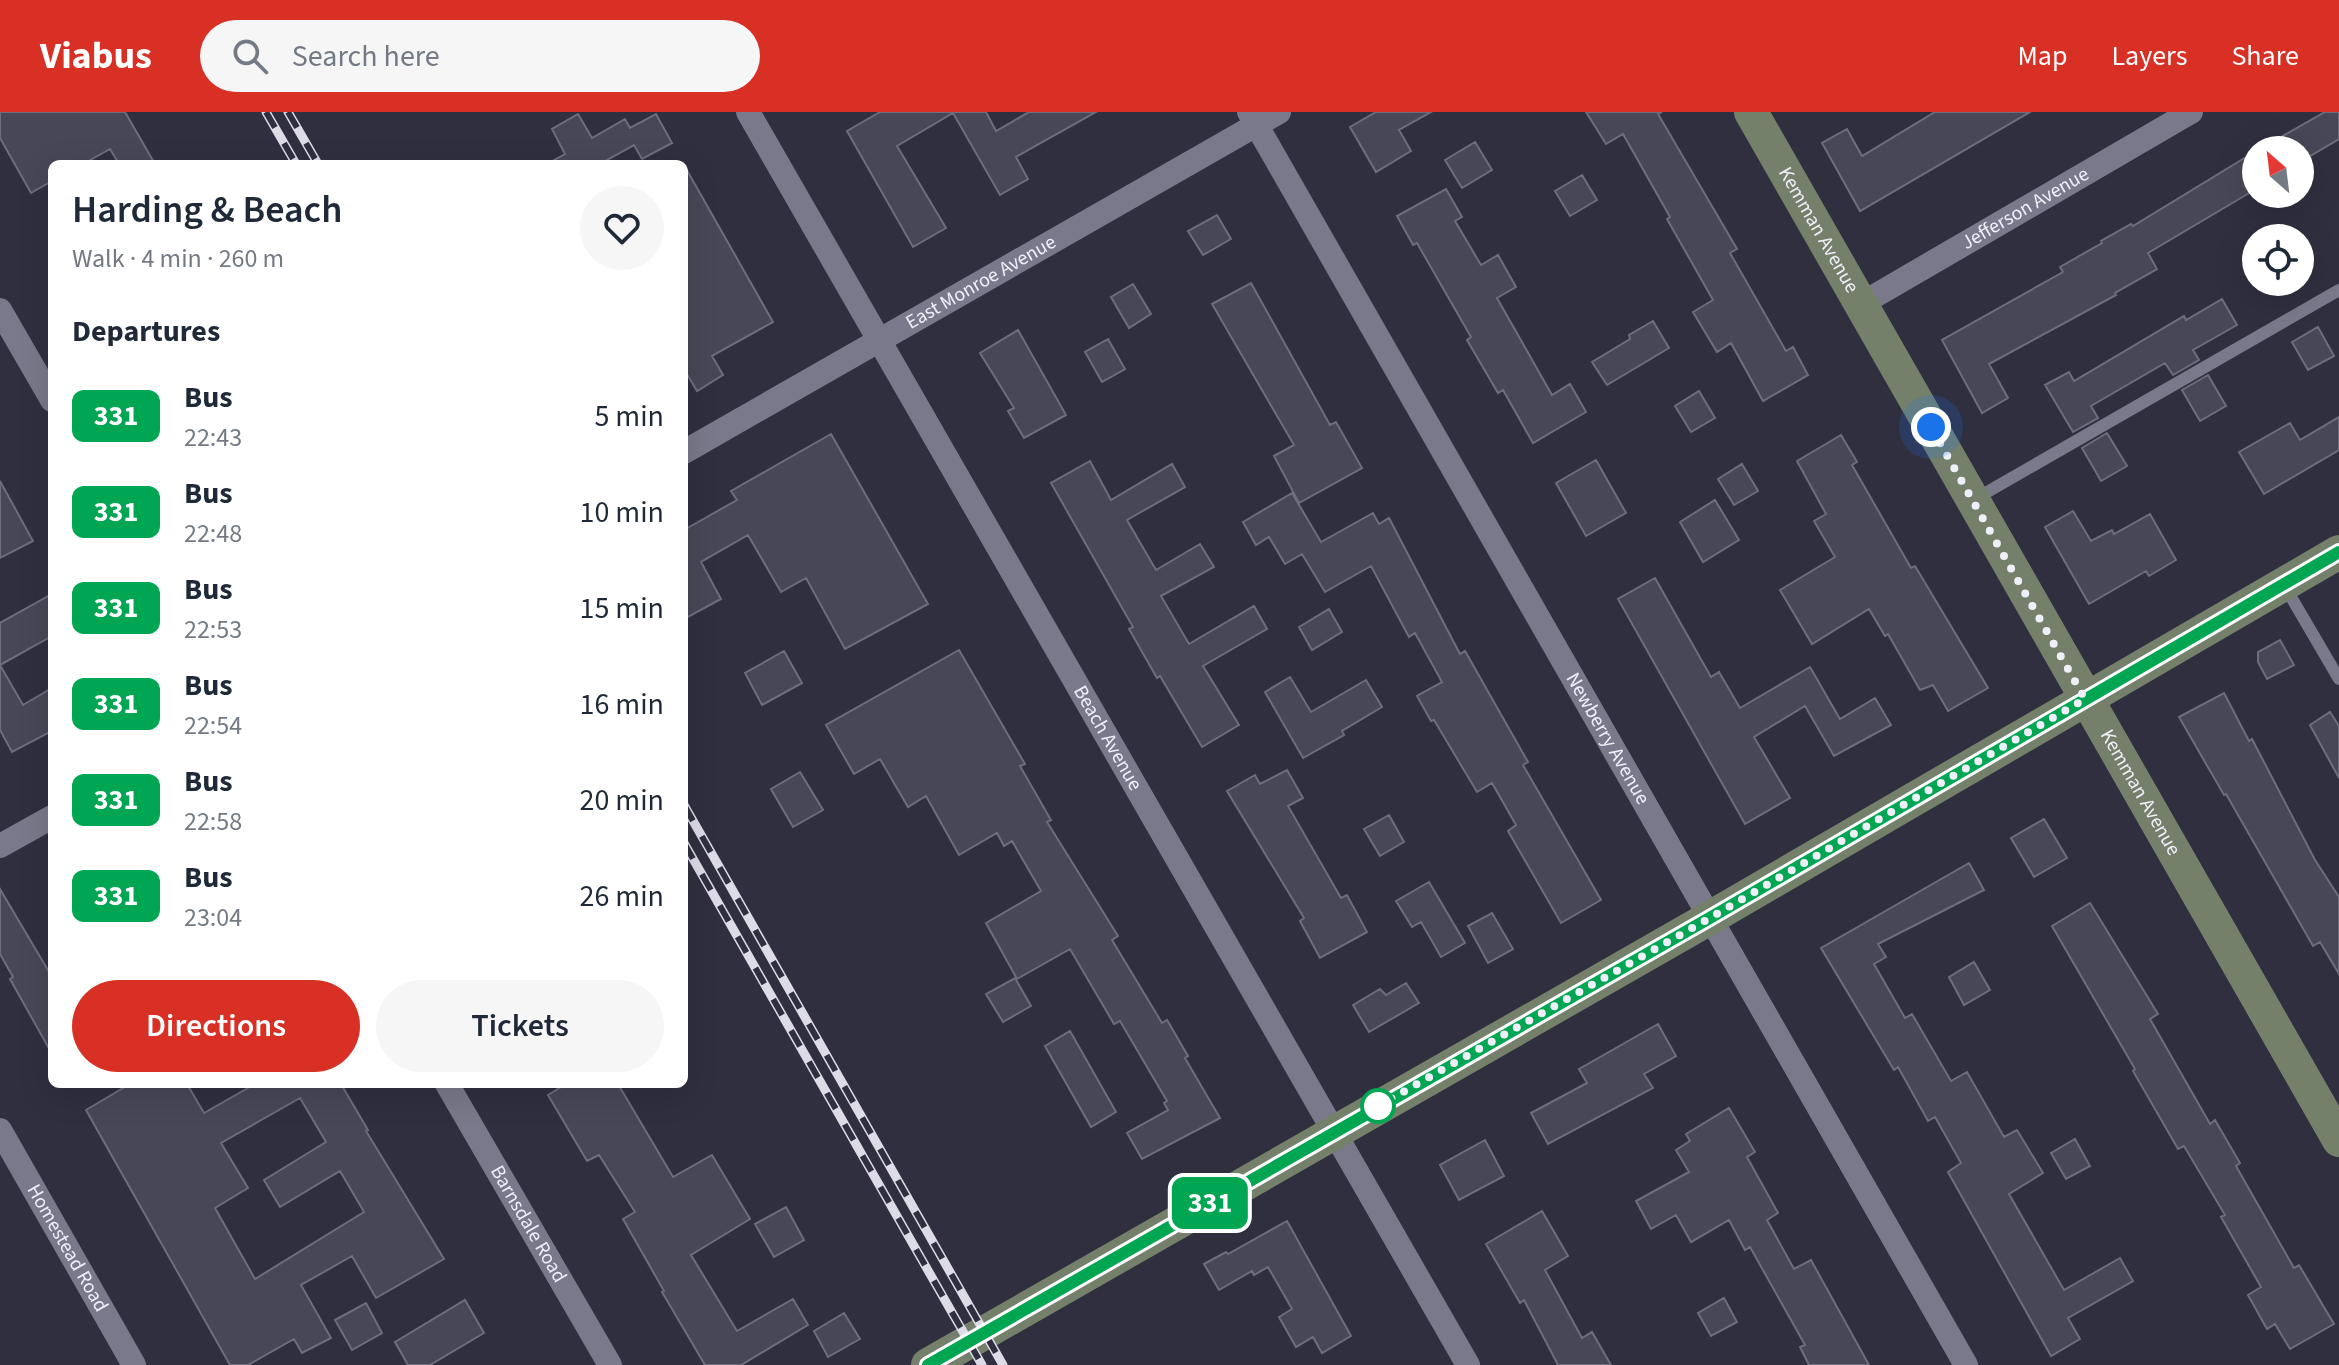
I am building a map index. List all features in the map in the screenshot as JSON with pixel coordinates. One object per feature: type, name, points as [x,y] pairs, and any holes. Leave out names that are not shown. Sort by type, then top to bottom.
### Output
[{"type":"street","name":"Beach Avenue","points":[[748,112],[1468,1365]]},
{"type":"street","name":"East Monroe Avenue","points":[[688,450],[879,342],[1252,119],[1279,112]]},
{"type":"street","name":"Kemman Avenue","points":[[1751,112],[2339,1140]]},
{"type":"street","name":"Jefferson Avenue","points":[[1861,304],[2191,112]]},
{"type":"street","name":"Newberry Avenue","points":[[1252,119],[1966,1365]]},
{"type":"street","points":[[0,310],[48,393]]},
{"type":"street","points":[[928,1365],[1708,919],[2339,552]]},
{"type":"street","points":[[0,846],[48,819]]},
{"type":"street","name":"Barnsdale Road","points":[[449,1088],[610,1365]]},
{"type":"street","name":"Homestead Road","points":[[0,1130],[134,1365]]},
{"type":"lane","points":[[1972,501],[2339,290]]},
{"type":"lane","points":[[2284,584],[2339,679]]},
{"type":"building","points":[[0,112],[125,112],[153,160],[117,160],[110,149],[90,160],[48,160],[48,183],[31,193],[0,138]]},
{"type":"building","points":[[880,112],[986,112],[996,131],[1029,112],[1096,112],[1016,157],[1028,179],[1000,195],[953,113],[897,146],[946,228],[913,247],[847,131]]},
{"type":"building","points":[[1376,112],[1431,112],[1399,130],[1411,151],[1376,172],[1350,127]]},
{"type":"building","points":[[1586,112],[1662,112],[1658,114],[1737,249],[1730,253],[1786,351],[1793,347],[1808,375],[1763,401],[1731,343],[1717,352],[1693,312],[1713,300],[1667,219],[1670,217],[1623,134],[1606,144]]},
{"type":"building","points":[[1935,112],[2030,112],[1860,211],[1822,143],[1847,129],[1862,156]]},
{"type":"building","points":[[2325,112],[2339,112],[2339,139],[2314,154],[2314,136],[2283,136]]},
{"type":"building","points":[[578,114],[592,138],[625,119],[630,128],[656,114],[672,143],[642,159],[634,145],[607,160],[554,160],[565,154],[552,129]]},
{"type":"building","points":[[1475,142],[1492,170],[1462,188],[1445,160]]},
{"type":"building","points":[[2242,160],[2242,197],[2148,253],[2157,269],[2116,295],[1989,364],[2008,398],[1982,413],[1942,340],[2063,272],[2060,267],[2131,224],[2133,226]]},
{"type":"building","points":[[688,172],[773,322],[712,356],[723,375],[697,391],[688,376]]},
{"type":"building","points":[[1582,175],[1597,200],[1570,216],[1555,191]]},
{"type":"building","points":[[1446,189],[1462,217],[1455,221],[1481,265],[1498,255],[1516,287],[1497,298],[1552,395],[1570,384],[1586,412],[1533,443],[1503,390],[1498,393],[1467,340],[1471,337],[1417,243],[1413,245],[1397,216]]},
{"type":"building","points":[[1217,215],[1231,239],[1203,255],[1188,231]]},
{"type":"building","points":[[1251,283],[1330,425],[1336,422],[1362,468],[1299,503],[1274,456],[1294,445],[1212,304]]},
{"type":"building","points":[[1133,284],[1151,314],[1129,328],[1111,297]]},
{"type":"building","points":[[2222,299],[2237,325],[2193,350],[2199,360],[2173,375],[2165,363],[2091,406],[2098,418],[2073,432],[2045,385],[2069,372],[2074,381],[2184,316],[2186,320]]},
{"type":"building","points":[[1653,321],[1669,348],[1607,385],[1592,362]]},
{"type":"building","points":[[2318,327],[2334,356],[2308,370],[2292,342]]},
{"type":"building","points":[[1018,330],[1066,415],[1024,438],[1008,411],[1014,408],[980,353]]},
{"type":"building","points":[[1108,339],[1125,369],[1102,382],[1085,352]]},
{"type":"building","points":[[2208,375],[2226,406],[2200,421],[2182,390]]},
{"type":"building","points":[[1699,391],[1715,418],[1691,432],[1675,406]]},
{"type":"building","points":[[2339,417],[2339,450],[2264,494],[2239,452],[2290,423],[2300,440]]},
{"type":"building","points":[[2107,433],[2127,466],[2101,481],[2082,448]]},
{"type":"building","points":[[831,434],[928,604],[845,649],[806,578],[781,592],[748,535],[701,562],[721,599],[688,617],[688,528],[737,500],[731,491]]},
{"type":"building","points":[[1841,435],[1857,462],[1852,465],[1911,568],[1915,566],[1988,688],[1948,711],[1933,685],[1920,690],[1888,634],[1885,636],[1869,609],[1812,644],[1780,590],[1835,557],[1814,521],[1826,514],[1797,461]]},
{"type":"building","points":[[1596,460],[1626,513],[1586,536],[1556,483]]},
{"type":"building","points":[[1090,461],[1111,500],[1172,464],[1185,487],[1127,520],[1156,570],[1200,544],[1214,567],[1161,596],[1189,644],[1254,606],[1267,629],[1203,666],[1239,725],[1202,747],[1160,676],[1157,678],[1129,629],[1133,627],[1051,483]]},
{"type":"building","points":[[1742,464],[1758,491],[1734,505],[1718,479]]},
{"type":"building","points":[[0,481],[33,541],[0,558]]},
{"type":"building","points":[[1292,493],[1321,542],[1373,513],[1379,524],[1389,518],[1460,654],[1465,651],[1528,762],[1523,765],[1601,900],[1561,923],[1508,831],[1516,825],[1492,783],[1477,792],[1417,696],[1442,682],[1415,633],[1409,637],[1371,566],[1325,592],[1302,554],[1285,564],[1269,537],[1256,545],[1243,522]]},
{"type":"building","points":[[1715,500],[1739,540],[1703,562],[1680,522]]},
{"type":"building","points":[[2073,511],[2091,541],[2112,530],[2114,534],[2150,514],[2176,560],[2149,576],[2146,571],[2089,604],[2045,527]]},
{"type":"building","points":[[1655,578],[1711,677],[1719,672],[1740,708],[1810,667],[1840,719],[1875,698],[1891,725],[1834,756],[1805,706],[1754,737],[1790,798],[1745,824],[1618,599]]},
{"type":"building","points":[[48,596],[48,638],[0,665],[0,623]]},
{"type":"building","points":[[1329,609],[1342,632],[1312,650],[1299,627]]},
{"type":"building","points":[[2280,640],[2294,665],[2267,679],[2258,662],[2258,652]]},
{"type":"building","points":[[959,650],[1025,764],[1020,766],[1051,820],[1047,822],[1118,936],[1112,940],[1162,1023],[1167,1020],[1220,1118],[1142,1159],[1127,1133],[1168,1110],[1164,1103],[1167,1101],[1120,1021],[1114,1024],[1070,949],[1017,979],[986,923],[1041,891],[1012,841],[1004,846],[997,833],[959,855],[926,796],[908,807],[880,759],[854,774],[826,725]]},
{"type":"building","points":[[784,651],[802,683],[762,705],[745,673]]},
{"type":"building","points":[[0,665],[23,705],[48,690],[48,733],[12,752],[0,730]]},
{"type":"building","points":[[1290,677],[1311,712],[1366,680],[1382,707],[1342,731],[1344,735],[1303,758],[1265,692]]},
{"type":"building","points":[[2224,693],[2249,741],[2252,739],[2315,860],[2339,897],[2339,974],[2320,942],[2313,946],[2179,717]]},
{"type":"building","points":[[2330,712],[2339,726],[2339,778],[2310,725]]},
{"type":"building","points":[[1287,770],[1303,798],[1288,806],[1341,898],[1347,895],[1367,932],[1320,958],[1300,921],[1304,918],[1227,791],[1255,775],[1260,784]]},
{"type":"building","points":[[800,772],[823,810],[793,827],[771,789]]},
{"type":"building","points":[[1389,815],[1404,842],[1380,856],[1364,829]]},
{"type":"building","points":[[2044,819],[2067,858],[2034,877],[2011,838]]},
{"type":"building","points":[[1969,863],[1984,890],[1878,944],[1886,957],[1874,964],[1905,1018],[1912,1014],[1951,1081],[1967,1072],[2004,1137],[2017,1130],[2043,1173],[2009,1194],[2064,1290],[2120,1258],[2133,1281],[2068,1318],[2080,1339],[2051,1356],[1948,1172],[1961,1163],[1935,1117],[1928,1121],[1898,1067],[1894,1070],[1821,948]]},
{"type":"building","points":[[1429,882],[1465,943],[1441,957],[1421,922],[1412,927],[1396,901]]},
{"type":"building","points":[[0,889],[48,970],[48,1047],[10,979],[13,977],[0,954]]},
{"type":"building","points":[[2090,903],[2158,1014],[2150,1019],[2210,1124],[2215,1120],[2240,1163],[2236,1166],[2294,1268],[2299,1265],[2334,1324],[2290,1349],[2275,1324],[2267,1329],[2248,1295],[2261,1287],[2221,1217],[2225,1215],[2184,1146],[2178,1149],[2052,926]]},
{"type":"building","points":[[1492,913],[1513,949],[1488,963],[1468,926]]},
{"type":"building","points":[[1974,962],[1990,990],[1964,1005],[1949,977]]},
{"type":"building","points":[[1015,978],[1031,1006],[1003,1022],[986,994]]},
{"type":"building","points":[[1406,983],[1419,1003],[1369,1032],[1353,1005],[1380,989],[1386,995]]},
{"type":"building","points":[[1658,1024],[1676,1056],[1644,1074],[1653,1088],[1548,1144],[1531,1113],[1587,1083],[1579,1069]]},
{"type":"building","points":[[1070,1031],[1116,1112],[1091,1127],[1045,1046]]},
{"type":"building","points":[[123,1088],[189,1088],[204,1113],[248,1088],[343,1088],[444,1259],[376,1298],[352,1256],[301,1285],[331,1338],[302,1353],[294,1339],[248,1365],[230,1365],[86,1110]],"holes":[[[300,1098],[326,1142],[264,1180],[280,1207],[340,1171],[364,1212],[255,1279],[215,1208],[248,1188],[221,1143]]]},
{"type":"building","points":[[559,1088],[620,1088],[673,1177],[712,1155],[750,1219],[691,1255],[737,1331],[793,1299],[808,1325],[741,1365],[705,1365],[623,1219],[635,1212],[599,1155],[587,1161],[548,1095]]},
{"type":"building","points":[[1729,1108],[1755,1152],[1747,1157],[1778,1213],[1767,1220],[1794,1269],[1811,1260],[1869,1365],[1809,1365],[1800,1347],[1805,1345],[1750,1247],[1745,1250],[1729,1220],[1691,1242],[1676,1215],[1651,1229],[1636,1201],[1689,1172],[1676,1150],[1690,1141],[1686,1134]]},
{"type":"building","points":[[2075,1139],[2090,1166],[2066,1179],[2051,1153]]},
{"type":"building","points":[[1485,1140],[1504,1176],[1459,1200],[1440,1165]]},
{"type":"building","points":[[786,1207],[804,1240],[774,1257],[755,1224]]},
{"type":"building","points":[[1542,1211],[1568,1256],[1545,1270],[1582,1338],[1592,1332],[1611,1365],[1558,1365],[1524,1300],[1520,1303],[1486,1244]]},
{"type":"building","points":[[1287,1221],[1351,1336],[1322,1353],[1313,1337],[1296,1347],[1279,1317],[1292,1309],[1268,1267],[1254,1275],[1252,1271],[1219,1290],[1204,1264]]},
{"type":"building","points":[[1724,1298],[1737,1322],[1711,1336],[1698,1313]]},
{"type":"building","points":[[465,1300],[484,1333],[430,1365],[408,1365],[395,1342]]},
{"type":"building","points":[[366,1303],[382,1333],[352,1350],[335,1320]]},
{"type":"building","points":[[844,1313],[860,1339],[828,1357],[814,1331]]},
{"type":"railway","points":[[266,112],[294,160]]},
{"type":"railway","points":[[288,112],[316,160]]},
{"type":"railway","points":[[688,812],[1003,1365]]},
{"type":"railway","points":[[688,850],[982,1365]]},
{"type":"bus line","name":"331","points":[[928,1365],[1708,919],[2339,552]]},
{"type":"route","points":[[1378,1106],[1366,1113],[1708,919],[2085,699],[1931,427]]}]
